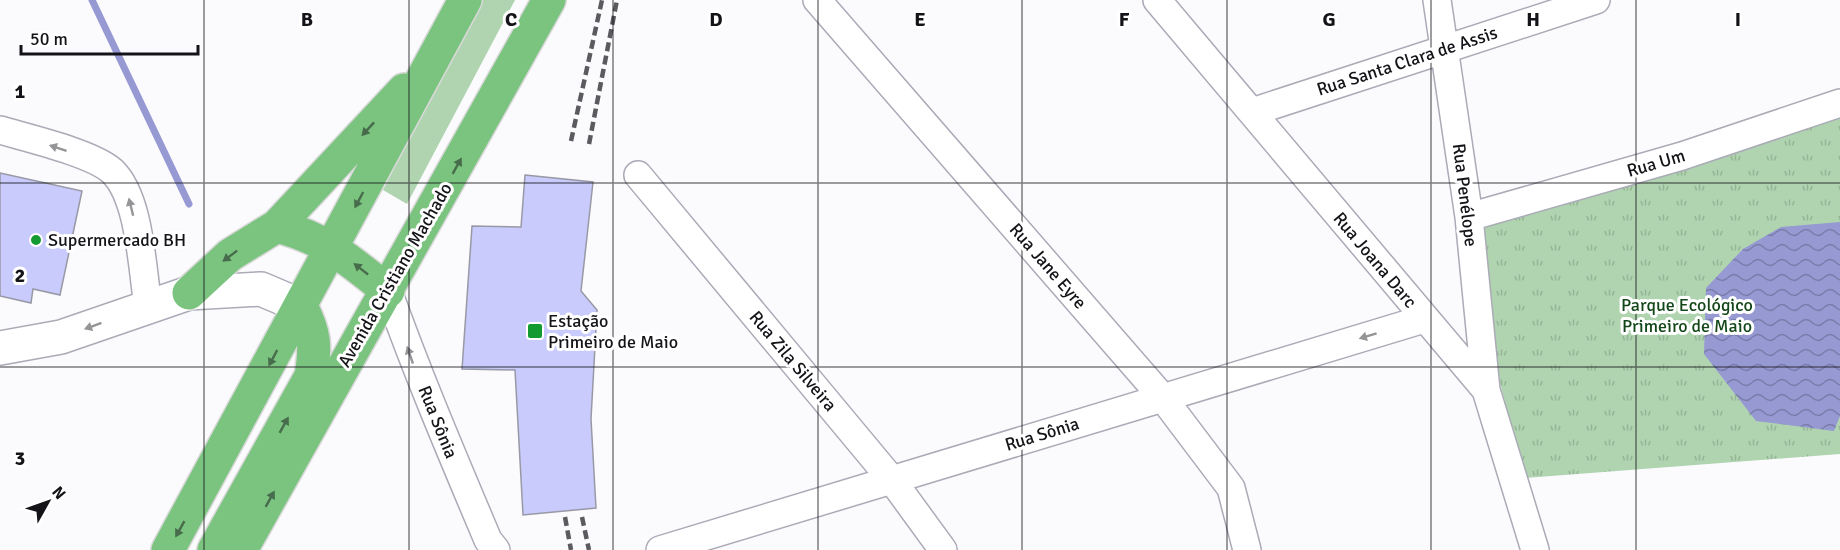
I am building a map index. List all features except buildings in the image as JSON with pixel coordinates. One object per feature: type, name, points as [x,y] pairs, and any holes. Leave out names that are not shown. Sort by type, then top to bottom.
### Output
[{"type":"highway","points":[[168,550],[465,0]]},
{"type":"highway","name":"Avenida Cristiano Machado","points":[[241,550],[549,0]]},
{"type":"highway","points":[[189,293],[230,255],[277,226],[436,55]]},
{"type":"highway","points":[[277,226],[304,233],[333,247],[388,291]]},
{"type":"highway","points":[[214,550],[311,376],[316,348],[311,325],[301,306]]},
{"type":"street","name":"Rua Jane Eyre","points":[[817,0],[1163,398],[1231,488],[1247,550]]},
{"type":"street","name":"Rua Joana Darc","points":[[1157,0],[1486,390],[1535,550]]},
{"type":"street","name":"Rua Penélope","points":[[1437,0],[1469,217],[1486,390]]},
{"type":"street","name":"Rua Santa Clara de Assis","points":[[1252,112],[1596,0]]},
{"type":"street","name":"Rua Um","points":[[1469,217],[1682,156],[1840,103]]},
{"type":"street","points":[[0,130],[85,157],[111,171],[131,201],[148,306]]},
{"type":"street","name":"Rua Zila Silveira","points":[[638,175],[892,480],[943,550]]},
{"type":"street","points":[[0,348],[61,337],[189,293],[261,289],[301,306]]},
{"type":"street","name":"Rua Sônia","points":[[388,291],[414,364],[491,547]]},
{"type":"street","name":"Rua Sônia","points":[[660,550],[1424,319]]},
{"type":"green space","points":[[479,0],[515,0],[407,204],[383,190]]},
{"type":"green space","name":"Parque Ecológico Primeiro de Maio","points":[[1840,112],[1840,454],[1525,478],[1500,383],[1482,220]]},
{"type":"water","points":[[1840,222],[1840,416],[1834,431],[1756,421],[1704,354],[1706,288],[1743,249],[1781,227]]},
{"type":"waterway","points":[[92,0],[189,204]]},
{"type":"railway","points":[[571,141],[602,0]]},
{"type":"railway","points":[[589,144],[617,0]]},
{"type":"railway","points":[[565,517],[571,550]]},
{"type":"railway","points":[[582,517],[589,550]]},
{"type":"place","name":"Supermercado BH","points":[[36,240]]},
{"type":"place","name":"Estação Primeiro de Maio","points":[[535,331]]}]
